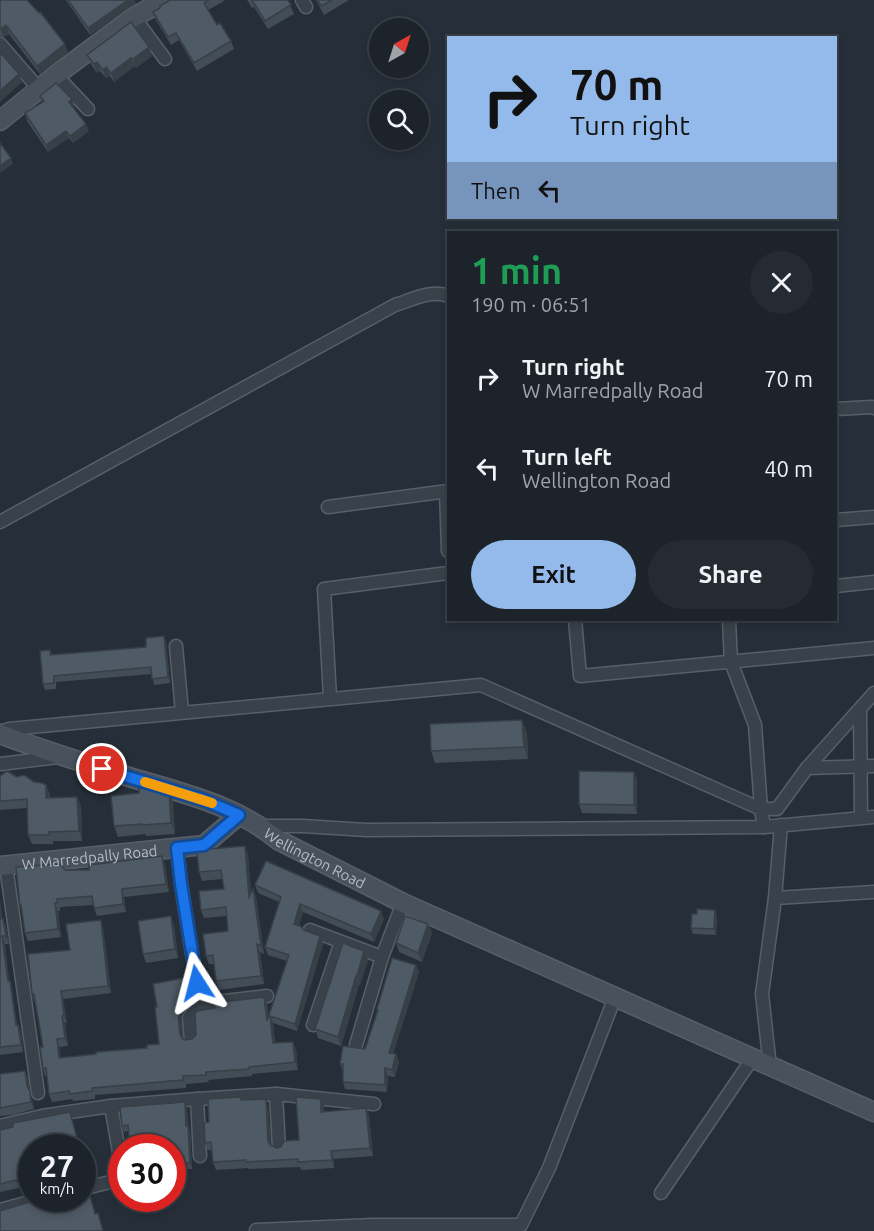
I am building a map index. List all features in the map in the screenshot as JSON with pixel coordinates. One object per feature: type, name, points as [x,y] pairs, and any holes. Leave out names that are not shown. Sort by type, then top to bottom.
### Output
[{"type":"main road","points":[[0,121],[56,75],[154,3]]},
{"type":"main road","name":"Wellington Road","points":[[0,733],[60,756],[204,800],[239,815],[261,826],[278,840],[403,903],[874,1112]]},
{"type":"main road","name":"W Marredpally Road","points":[[3,866],[204,845],[239,815]]},
{"type":"street","points":[[134,17],[165,58]]},
{"type":"street","points":[[0,44],[39,89]]},
{"type":"street","points":[[56,75],[88,109]]},
{"type":"street","points":[[0,522],[395,305],[423,296],[442,293],[447,296]]},
{"type":"street","points":[[837,409],[874,408]]},
{"type":"street","points":[[328,507],[447,491]]},
{"type":"street","points":[[837,520],[874,518]]},
{"type":"street","points":[[330,698],[324,589],[447,573]]},
{"type":"street","points":[[837,586],[874,582]]},
{"type":"street","points":[[575,621],[580,676],[874,648]]},
{"type":"street","points":[[729,621],[731,662],[755,725],[764,826]]},
{"type":"street","points":[[176,646],[182,712]]},
{"type":"street","points":[[0,733],[9,729],[481,685],[761,809],[777,809],[807,768],[874,693]]},
{"type":"street","points":[[860,709],[861,818]]},
{"type":"street","points":[[0,764],[60,756]]},
{"type":"street","points":[[807,768],[874,766]]},
{"type":"street","points":[[261,826],[366,830],[764,826],[874,817]]},
{"type":"street","points":[[771,1067],[762,994],[775,898],[781,825]]},
{"type":"street","points":[[177,848],[200,1004]]},
{"type":"street","points":[[3,866],[38,1093]]},
{"type":"street","points":[[775,898],[874,892]]},
{"type":"street","points":[[356,1045],[382,957],[403,903]]},
{"type":"street","points":[[310,930],[382,957]]},
{"type":"street","points":[[314,1025],[341,942]]},
{"type":"street","points":[[191,1040],[189,1018],[200,1004],[267,996]]},
{"type":"street","points":[[256,1230],[374,1226],[521,1226],[549,1168],[615,997]]},
{"type":"street","points":[[661,1193],[752,1059]]},
{"type":"street","points":[[276,1094],[279,1148]]},
{"type":"street","points":[[0,1126],[42,1116],[111,1106],[276,1094],[374,1104]]},
{"type":"street","points":[[197,1099],[200,1156]]},
{"type":"street","points":[[111,1106],[116,1134]]},
{"type":"street","points":[[0,1210],[18,1205]]},
{"type":"building","points":[[0,0],[27,0],[40,12],[65,44],[37,66],[6,25],[0,29]]},
{"type":"building","points":[[68,0],[128,0],[88,28]]},
{"type":"building","points":[[170,0],[209,0],[204,3],[217,25],[220,23],[231,41],[194,63],[176,33],[168,37],[153,12]]},
{"type":"building","points":[[252,0],[288,0],[291,5],[265,21]]},
{"type":"building","points":[[318,0],[332,0],[321,6]]},
{"type":"building","points":[[131,22],[149,47],[111,73],[106,67],[103,70],[97,62],[94,64],[87,55]]},
{"type":"building","points":[[0,52],[19,74],[0,91]]},
{"type":"building","points":[[56,83],[72,99],[69,102],[86,124],[70,136],[66,131],[46,145],[25,113],[44,101],[40,96]]},
{"type":"building","points":[[0,143],[11,158],[0,166]]},
{"type":"building","points":[[164,636],[168,677],[152,679],[151,667],[54,676],[54,683],[43,684],[40,651],[50,650],[50,655],[146,647],[146,638]]},
{"type":"building","points":[[522,720],[524,747],[431,751],[430,724]]},
{"type":"building","points":[[7,771],[17,777],[24,775],[34,782],[46,785],[46,798],[77,797],[79,831],[28,835],[27,799],[0,801],[0,776]]},
{"type":"building","points":[[579,771],[634,772],[634,805],[579,804]]},
{"type":"building","points":[[139,782],[169,791],[171,823],[114,826],[111,796],[139,793]]},
{"type":"building","points":[[245,846],[249,897],[253,889],[261,946],[257,944],[261,976],[216,981],[213,955],[206,956],[203,934],[228,931],[226,907],[201,910],[199,891],[224,889],[221,870],[199,872],[197,850]]},
{"type":"building","points":[[162,856],[166,884],[122,889],[123,904],[94,908],[92,896],[57,899],[55,903],[58,929],[25,933],[16,867],[60,864],[65,870],[89,870],[89,865]]},
{"type":"building","points":[[266,861],[381,911],[371,934],[300,904],[294,924],[320,936],[295,1024],[270,1016],[273,1043],[293,1042],[295,1062],[249,1067],[249,1069],[206,1072],[206,1075],[183,1076],[183,1080],[92,1088],[92,1091],[70,1094],[69,1091],[49,1094],[46,1068],[43,1069],[40,1047],[43,1047],[34,994],[32,994],[28,954],[70,950],[66,924],[101,920],[108,986],[61,991],[65,1038],[57,1039],[59,1058],[147,1048],[147,1045],[159,1044],[153,984],[183,978],[187,996],[178,1011],[180,1034],[185,1040],[192,1039],[196,1035],[195,1013],[215,1008],[214,1003],[264,997],[267,1021],[289,955],[265,947],[281,897],[255,885]]},
{"type":"building","points":[[697,909],[715,910],[714,929],[691,928],[692,914],[697,914]]},
{"type":"building","points":[[0,915],[6,936],[2,936],[8,981],[10,981],[21,1045],[0,1047]]},
{"type":"building","points":[[171,916],[175,949],[143,954],[138,921]]},
{"type":"building","points":[[405,916],[428,924],[418,953],[396,943]]},
{"type":"building","points":[[343,943],[364,951],[338,1037],[315,1029]]},
{"type":"building","points":[[392,958],[416,965],[389,1053],[396,1054],[392,1070],[385,1068],[385,1085],[343,1082],[343,1064],[340,1064],[343,1046],[365,1049]]},
{"type":"building","points":[[25,1071],[31,1102],[0,1108],[0,1074]]},
{"type":"building","points":[[241,1097],[241,1100],[266,1099],[268,1141],[276,1148],[281,1147],[284,1141],[299,1140],[296,1097],[321,1099],[321,1112],[366,1108],[370,1148],[331,1151],[332,1160],[213,1162],[211,1142],[205,1143],[204,1123],[209,1122],[208,1099]]},
{"type":"building","points":[[185,1102],[190,1163],[186,1163],[186,1134],[129,1134],[128,1125],[122,1126],[120,1107]]},
{"type":"building","points":[[70,1112],[76,1134],[18,1134],[18,1182],[16,1180],[0,1184],[0,1130],[13,1127],[13,1123]]},
{"type":"building","points":[[18,1205],[18,1212],[94,1212],[98,1213],[103,1231],[0,1231],[0,1211]]},
{"type":"slow traffic","points":[[145,782],[212,803]]},
{"type":"route","points":[[102,769],[204,800],[239,815],[204,845],[177,848],[197,983]]}]
